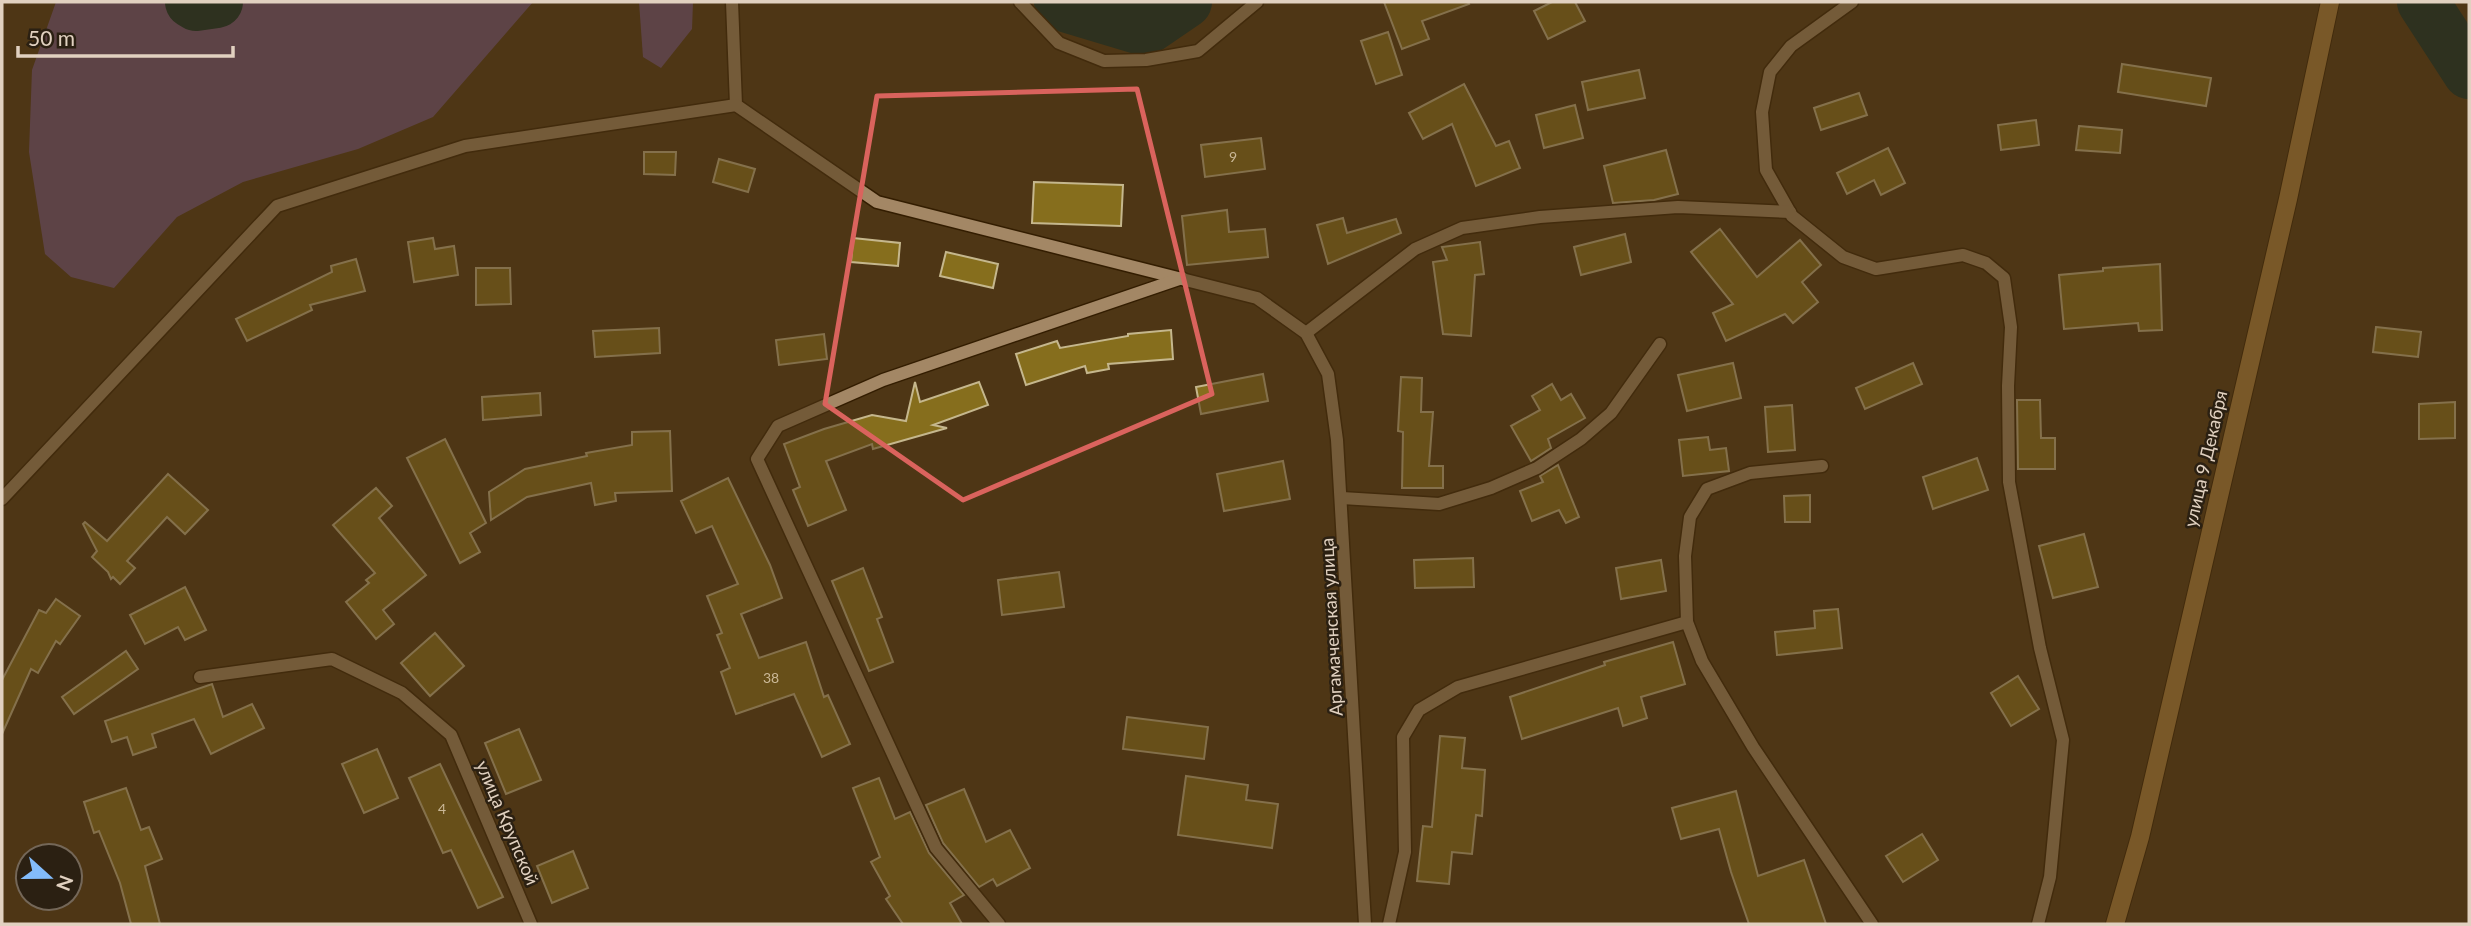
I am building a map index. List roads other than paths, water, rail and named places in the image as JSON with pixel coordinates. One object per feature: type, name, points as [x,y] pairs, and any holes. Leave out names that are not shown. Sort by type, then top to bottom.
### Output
[{"type":"main road","name":"улица 9 Декабря","points":[[2115,924],[2140,837],[2288,199],[2330,2]]},
{"type":"street","points":[[732,2],[736,105]]},
{"type":"street","points":[[1020,2],[1059,43],[1104,61],[1146,60],[1198,51],[1257,2]]},
{"type":"street","points":[[1852,2],[1791,46],[1770,72],[1762,112],[1766,170],[1790,212],[1843,257],[1876,269],[1963,255],[1986,262],[2004,278],[2011,327],[2008,386],[2009,482],[2040,648],[2063,740],[2050,877],[2038,924]]},
{"type":"street","points":[[2,499],[277,206],[465,146],[736,105],[877,202],[1257,298],[1306,333],[1415,249],[1462,228],[1540,217],[1678,207],[1790,212]]},
{"type":"street","points":[[999,924],[936,848],[757,459],[778,426],[883,380],[1182,278]]},
{"type":"street","name":"Аргамаченская улица","points":[[1306,333],[1328,374],[1337,440],[1365,924]]},
{"type":"street","points":[[1342,498],[1439,503],[1491,488],[1537,468],[1581,439],[1611,413],[1660,344]]},
{"type":"street","points":[[1822,466],[1750,474],[1707,489],[1690,517],[1685,556],[1687,622],[1702,662],[1754,747],[1872,924]]},
{"type":"street","points":[[1389,924],[1393,916],[1405,852],[1403,737],[1419,710],[1458,687],[1687,622]]},
{"type":"street","name":"улица Крупской","points":[[200,677],[332,659],[402,693],[451,735],[531,924]]},
{"type":"waterway","points":[[191,2],[196,5],[217,2]]},
{"type":"waterway","points":[[1060,2],[1065,6],[1145,30],[1186,2]]},
{"type":"waterway","points":[[2423,2],[2469,73]]}]
